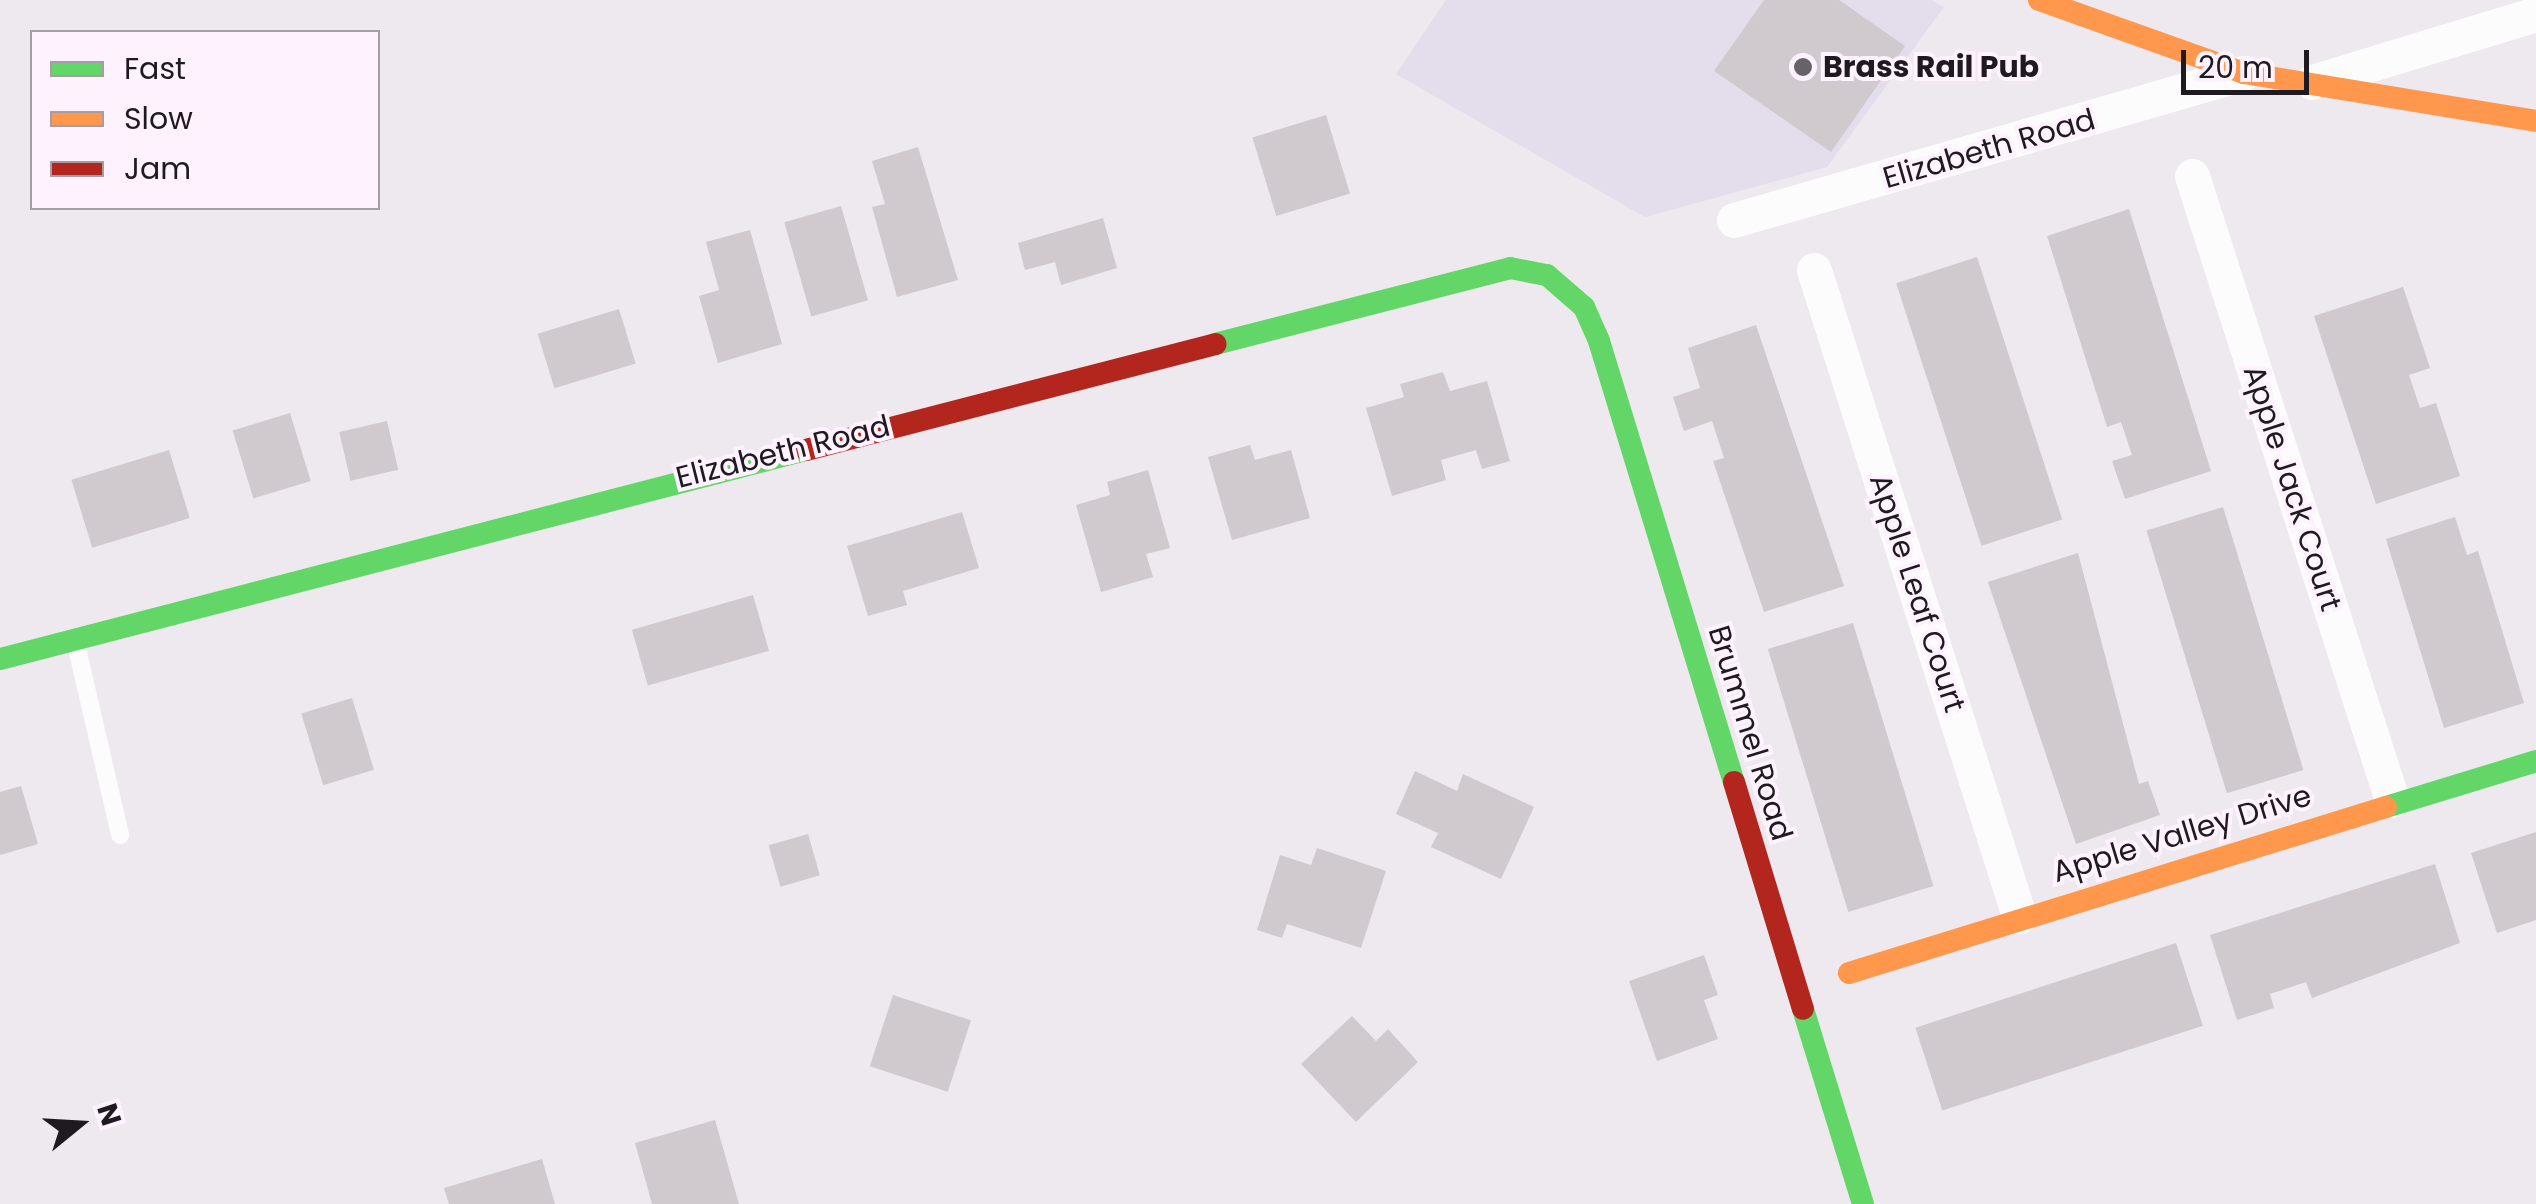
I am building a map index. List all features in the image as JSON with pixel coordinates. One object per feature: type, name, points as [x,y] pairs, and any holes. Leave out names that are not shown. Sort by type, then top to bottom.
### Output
[{"type":"street","points":[[2039,0],[2244,73],[2536,121]]},
{"type":"street","points":[[2308,84],[2536,14]]},
{"type":"street","name":"Elizabeth Road","points":[[1734,220],[2244,73]]},
{"type":"street","name":"Apple Jack Court","points":[[2192,176],[2392,800]]},
{"type":"street","name":"Elizabeth Road","points":[[0,659],[1510,268],[1566,287]]},
{"type":"street","name":"Apple Leaf Court","points":[[1814,270],[2019,916]]},
{"type":"street","name":"Brummel Road","points":[[1566,287],[1598,341],[1864,1204]]},
{"type":"street","name":"Apple Valley Drive","points":[[1849,973],[2392,800],[2536,761]]},
{"type":"lane","points":[[75,639],[120,835]]},
{"type":"shaded area","points":[[1446,0],[1931,0],[1944,7],[1827,167],[1645,217],[1396,74]]},
{"type":"building","points":[[1764,0],[1839,0],[1905,46],[1831,152],[1714,71]]},
{"type":"building","points":[[1326,115],[1350,193],[1276,216],[1252,138]]},
{"type":"building","points":[[918,147],[958,280],[897,297],[872,207],[885,204],[872,161]]},
{"type":"building","points":[[841,206],[868,300],[811,316],[784,222]]},
{"type":"building","points":[[2129,209],[2211,471],[2125,499],[2112,461],[2132,455],[2121,422],[2107,427],[2047,236]]},
{"type":"building","points":[[1103,218],[1117,268],[1061,285],[1055,262],[1025,270],[1018,243]]},
{"type":"building","points":[[750,230],[782,344],[718,363],[699,296],[719,290],[706,242]]},
{"type":"building","points":[[1977,257],[2062,519],[1981,546],[1896,283]]},
{"type":"building","points":[[2403,287],[2430,368],[2409,375],[2420,408],[2436,403],[2460,476],[2376,504],[2314,316]]},
{"type":"building","points":[[619,309],[636,364],[554,388],[538,334]]},
{"type":"building","points":[[1756,325],[1844,586],[1764,612],[1713,461],[1724,458],[1712,421],[1684,431],[1673,397],[1700,388],[1688,348]]},
{"type":"building","points":[[1443,372],[1450,391],[1487,381],[1510,461],[1482,469],[1476,450],[1441,460],[1446,480],[1392,496],[1366,408],[1404,397],[1400,384]]},
{"type":"building","points":[[290,413],[311,481],[253,498],[233,431]]},
{"type":"building","points":[[387,421],[398,470],[351,481],[339,432]]},
{"type":"building","points":[[1250,445],[1255,460],[1291,450],[1310,518],[1232,540],[1208,457]]},
{"type":"building","points":[[169,450],[190,518],[92,548],[71,480]]},
{"type":"building","points":[[1148,470],[1170,548],[1146,554],[1153,577],[1101,592],[1076,505],[1110,495],[1107,482]]},
{"type":"building","points":[[2223,507],[2303,770],[2227,793],[2146,530]]},
{"type":"building","points":[[962,512],[979,568],[903,591],[907,605],[868,616],[847,546]]},
{"type":"building","points":[[2455,517],[2467,555],[2478,551],[2524,703],[2444,728],[2386,539]]},
{"type":"building","points":[[2078,553],[2139,784],[2148,781],[2160,815],[2076,844],[1988,582]]},
{"type":"building","points":[[753,595],[769,651],[648,685],[632,630]]},
{"type":"building","points":[[1853,623],[1933,886],[1848,912],[1768,649]]},
{"type":"building","points":[[352,698],[374,770],[323,785],[301,713]]},
{"type":"building","points":[[1415,771],[1457,791],[1463,774],[1534,807],[1501,879],[1431,847],[1438,833],[1396,814]]},
{"type":"building","points":[[21,786],[38,844],[0,855],[0,792]]},
{"type":"building","points":[[2536,832],[2536,920],[2497,933],[2471,853]]},
{"type":"building","points":[[808,834],[820,875],[780,887],[769,845]]},
{"type":"building","points":[[1317,848],[1386,871],[1361,948],[1287,924],[1282,938],[1257,930],[1280,855],[1311,865]]},
{"type":"building","points":[[2435,864],[2460,943],[2312,998],[2306,982],[2270,994],[2274,1008],[2237,1020],[2210,935]]},
{"type":"building","points":[[2176,943],[2203,1026],[1942,1110],[1915,1028]]},
{"type":"building","points":[[1704,955],[1718,995],[1704,1000],[1718,1039],[1657,1061],[1629,981]]},
{"type":"building","points":[[893,995],[971,1020],[948,1092],[870,1066]]},
{"type":"building","points":[[1352,1016],[1376,1041],[1388,1029],[1418,1062],[1356,1122],[1301,1064]]},
{"type":"building","points":[[715,1120],[739,1204],[652,1204],[635,1143]]},
{"type":"building","points":[[542,1159],[555,1204],[449,1204],[444,1188]]},
{"type":"traffic: fast","points":[[1215,344],[1510,268],[1547,275],[1584,307],[1599,341],[1734,782]]},
{"type":"traffic: fast","points":[[0,659],[806,450]]},
{"type":"traffic: fast","points":[[2386,807],[2536,761]]},
{"type":"traffic: fast","points":[[1803,1009],[1863,1204]]},
{"type":"traffic: slow","points":[[2039,0],[2244,73],[2536,121]]},
{"type":"traffic: slow","points":[[1849,973],[2386,807]]},
{"type":"traffic: jam","points":[[806,450],[1215,344]]},
{"type":"traffic: jam","points":[[1734,782],[1803,1009]]},
{"type":"place","name":"Brass Rail Pub","points":[[1803,67]]}]
